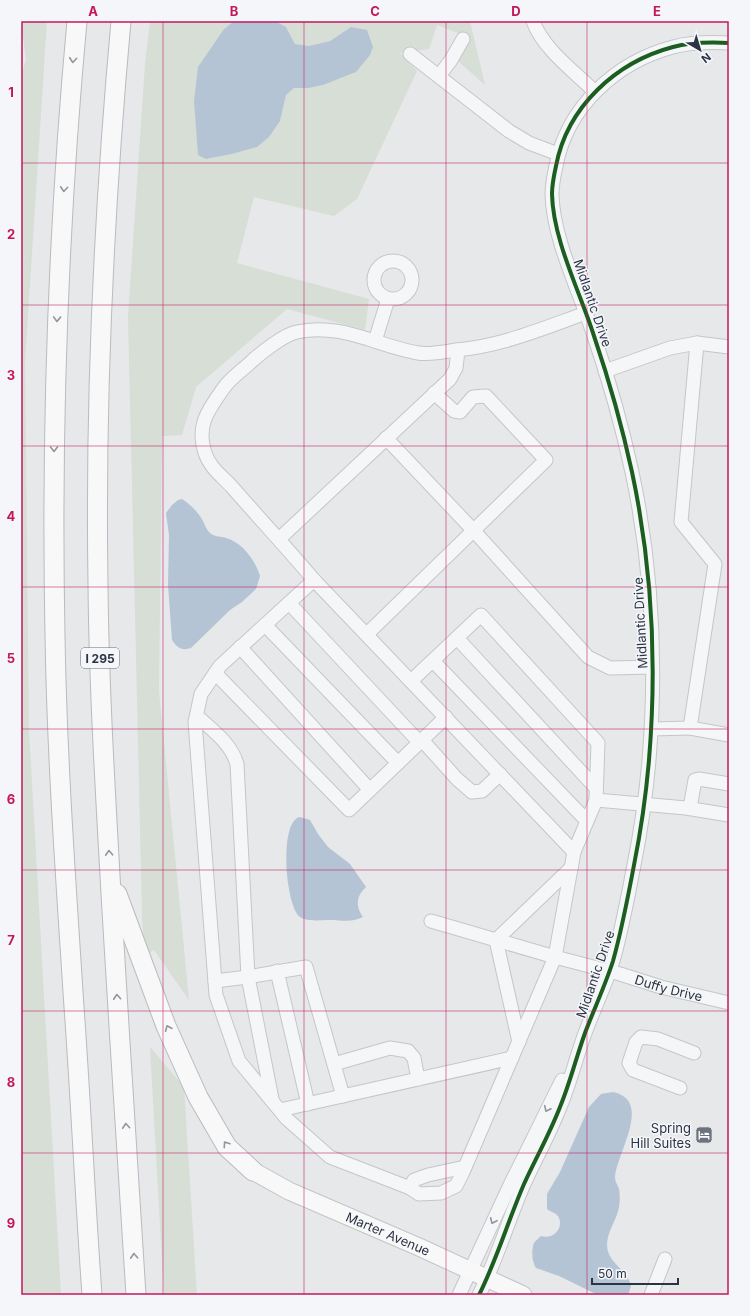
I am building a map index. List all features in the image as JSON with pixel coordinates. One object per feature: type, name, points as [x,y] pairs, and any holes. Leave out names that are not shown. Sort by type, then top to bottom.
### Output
[{"type":"highway","points":[[77,21],[67,134],[58,286],[54,423],[55,636],[65,864],[92,1295]]},
{"type":"highway","name":"I 295","points":[[121,21],[112,123],[103,280],[97,490],[100,678],[110,875],[136,1295]]},
{"type":"highway","points":[[110,875],[166,1026],[198,1097],[227,1147],[253,1171]]},
{"type":"main road","name":"Marter Avenue","points":[[253,1171],[289,1191],[470,1270],[523,1295]]},
{"type":"street","points":[[534,21],[540,36],[547,46],[594,91]]},
{"type":"street","points":[[439,76],[452,60],[463,39]]},
{"type":"street","name":"Midlantic Drive","points":[[458,1295],[583,1037],[610,971],[625,917],[644,804],[652,729],[652,667],[649,593],[643,532],[629,457],[605,371],[562,246],[556,224],[552,194],[558,154],[567,131],[577,113],[594,91],[625,67],[655,53],[686,44],[698,42],[729,43]]},
{"type":"street","points":[[410,54],[519,137],[558,154]]},
{"type":"street","points":[[375,341],[388,299]]},
{"type":"street","points":[[574,852],[314,580],[279,539],[211,465],[205,453],[202,428],[206,414],[225,386],[264,350],[296,332],[318,329],[333,331],[420,353],[458,350],[508,341],[586,313]]},
{"type":"street","points":[[605,371],[670,348],[697,343],[729,347]]},
{"type":"street","points":[[690,728],[715,564],[681,522],[697,343]]},
{"type":"street","points":[[279,539],[453,375],[458,350]]},
{"type":"street","points":[[366,634],[546,460],[486,396],[473,397],[460,412],[454,412],[434,393]]},
{"type":"street","points":[[386,438],[474,531],[588,657],[610,668],[652,667]]},
{"type":"street","points":[[314,580],[220,666],[201,694],[195,722],[216,995],[239,1061],[287,1119],[330,1157],[410,1188],[419,1194],[440,1193],[456,1186],[555,957],[574,852],[596,794],[598,743],[480,616],[411,681]]},
{"type":"street","points":[[289,603],[421,742],[457,779],[472,792],[482,791],[500,774]]},
{"type":"street","points":[[265,625],[398,763]]},
{"type":"street","points":[[456,638],[596,794],[644,804],[690,808],[729,815]]},
{"type":"street","points":[[240,648],[370,790]]},
{"type":"street","points":[[433,661],[587,821]]},
{"type":"street","points":[[215,673],[349,810],[446,717]]},
{"type":"street","points":[[197,716],[220,737],[234,754],[237,764],[248,977],[276,1106]]},
{"type":"street","points":[[652,729],[690,728],[729,735]]},
{"type":"street","points":[[690,808],[695,780],[699,779],[729,784]]},
{"type":"street","points":[[519,1042],[496,940],[571,868]]},
{"type":"street","name":"Duffy Drive","points":[[431,921],[555,957],[610,971],[661,987],[729,1003]]},
{"type":"street","points":[[215,981],[306,967],[342,1096]]},
{"type":"street","points":[[277,971],[308,1104]]},
{"type":"street","name":"Midlantic Drive","points":[[479,1295],[488,1278],[524,1185],[560,1107],[583,1037]]},
{"type":"street","points":[[680,1088],[633,1070],[629,1063],[636,1042],[641,1037],[658,1040],[694,1053]]},
{"type":"street","points":[[334,1064],[390,1048],[408,1051],[414,1058],[418,1079]]},
{"type":"street","points":[[276,1106],[308,1104],[512,1058]]},
{"type":"street","points":[[410,1188],[414,1180],[428,1175],[465,1167]]},
{"type":"street","points":[[651,1295],[665,1259]]},
{"type":"shaded area","points":[[21,21],[47,21],[25,362],[29,731],[61,1295],[21,1295],[21,76],[26,60]]},
{"type":"shaded area","points":[[150,21],[234,21],[224,29],[206,159],[257,147],[280,121],[286,95],[294,88],[309,88],[323,85],[351,27],[330,41],[309,46],[295,44],[286,27],[275,21],[470,21],[485,85],[458,61],[466,36],[437,25],[429,49],[400,53],[417,71],[357,199],[334,216],[254,197],[237,263],[369,299],[365,330],[287,309],[196,387],[182,435],[162,436],[159,691],[189,1000],[154,950],[144,956],[142,913],[128,317],[145,64]]},
{"type":"shaded area","points":[[150,1047],[184,1087],[197,1295],[164,1295]]},
{"type":"water","points":[[234,21],[275,21],[286,27],[295,44],[309,46],[330,41],[351,27],[367,30],[373,47],[370,55],[356,72],[323,85],[309,88],[294,88],[286,95],[280,121],[269,137],[257,147],[206,159],[198,155],[194,101],[198,67],[224,29]]},
{"type":"water","points":[[182,499],[197,512],[207,530],[211,534],[232,540],[243,548],[252,558],[260,576],[256,589],[242,602],[230,610],[191,648],[185,649],[178,647],[172,640],[168,585],[169,535],[166,513],[172,505],[178,500]]},
{"type":"water","points":[[300,817],[310,820],[328,847],[350,864],[366,887],[360,894],[358,901],[360,913],[363,917],[350,921],[310,920],[300,917],[295,909],[291,897],[286,864],[289,832],[293,822]]},
{"type":"water","points":[[613,1092],[625,1097],[630,1105],[632,1116],[630,1128],[615,1177],[620,1198],[618,1212],[607,1240],[607,1245],[610,1257],[626,1275],[631,1286],[628,1295],[598,1295],[559,1276],[536,1268],[532,1249],[534,1243],[541,1236],[545,1237],[553,1235],[559,1229],[560,1220],[558,1216],[547,1209],[547,1194],[560,1172],[589,1107],[601,1094]]},
{"type":"cycle path","points":[[479,1295],[524,1184],[560,1107],[585,1033],[613,961],[625,913],[637,852],[649,760],[653,688],[651,615],[639,507],[620,420],[610,386],[600,353],[568,266],[557,229],[552,194],[556,166],[562,145],[571,125],[583,106],[597,90],[614,76],[632,64],[652,54],[673,47],[687,44],[715,42],[729,43]]},
{"type":"place","name":"Spring Hill Suites","points":[[704,1135]]}]
